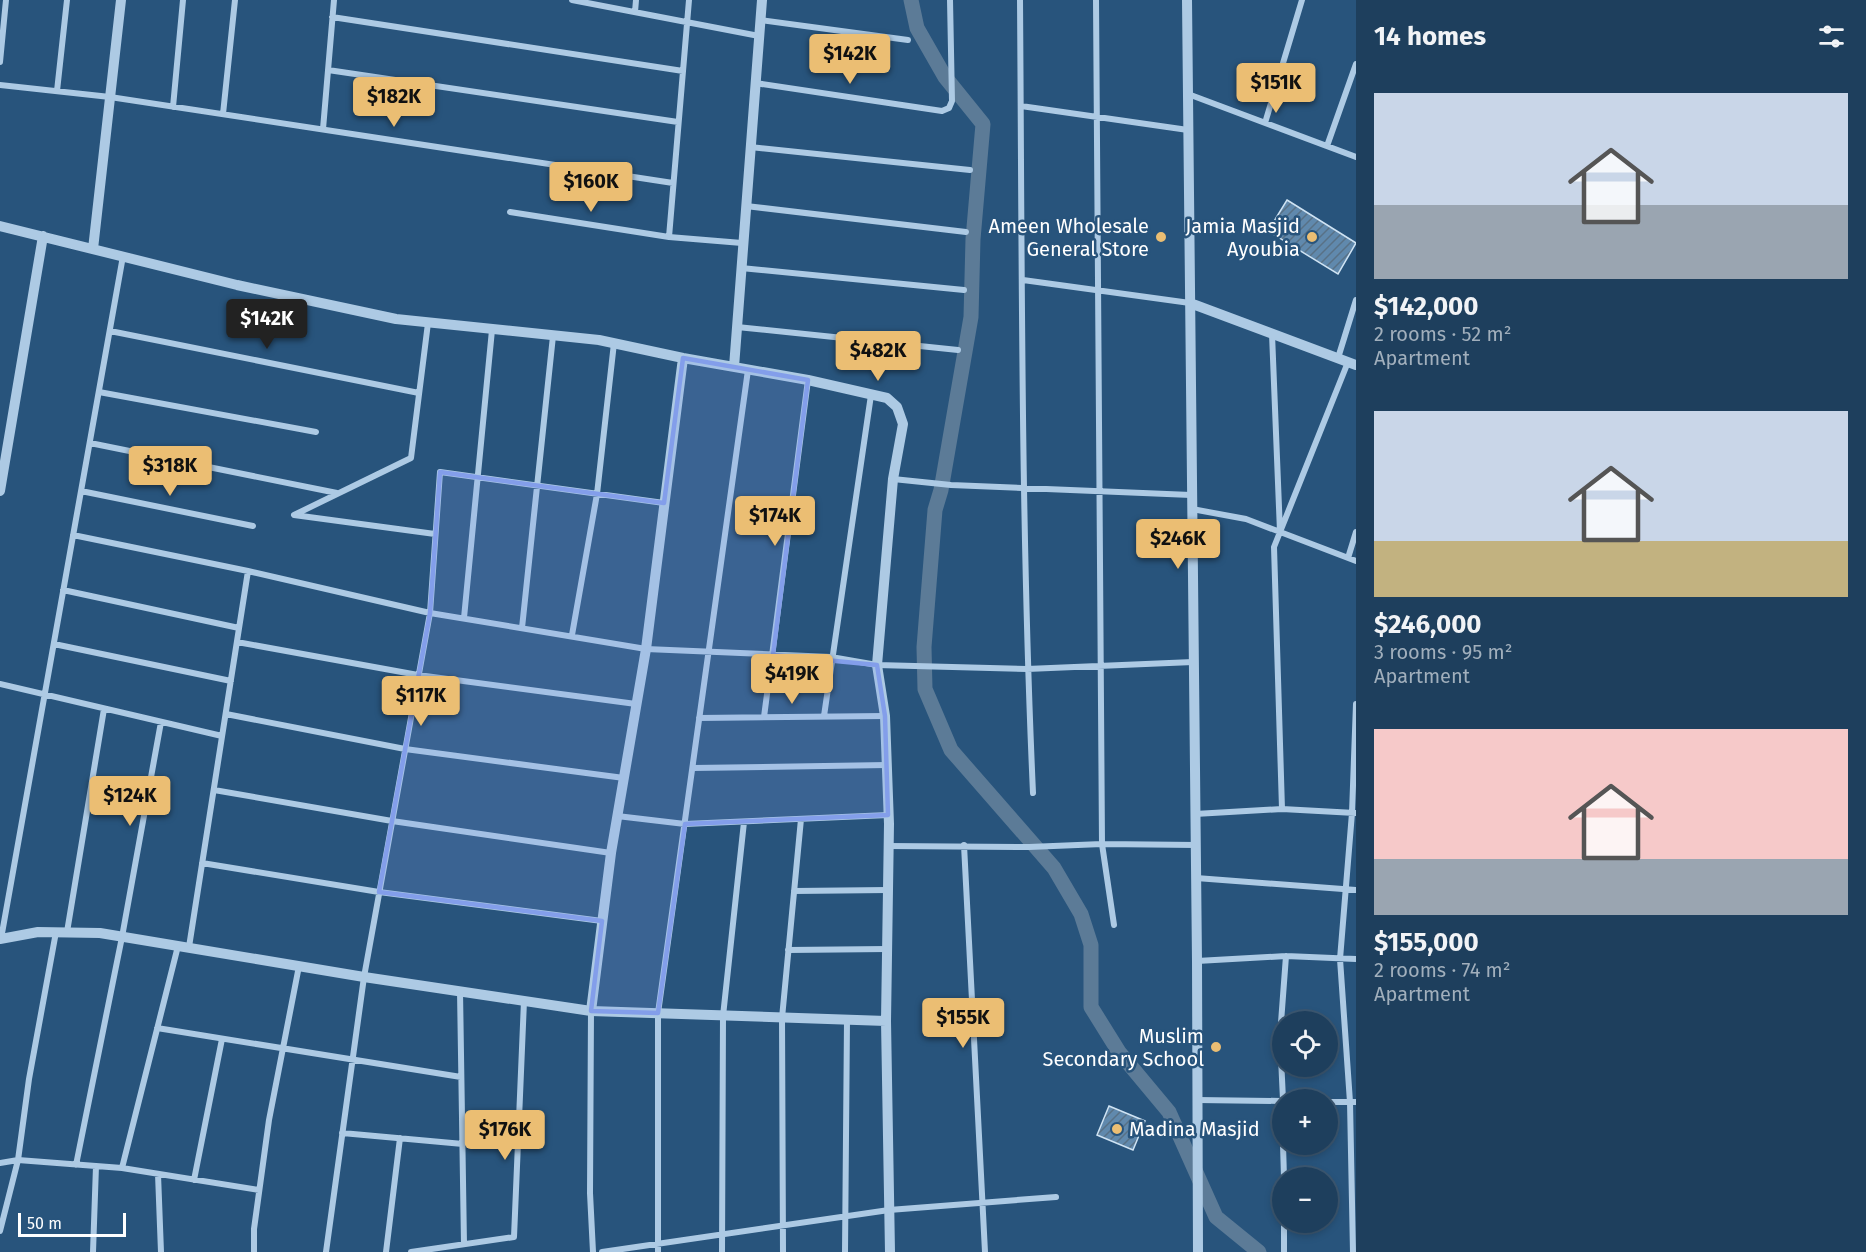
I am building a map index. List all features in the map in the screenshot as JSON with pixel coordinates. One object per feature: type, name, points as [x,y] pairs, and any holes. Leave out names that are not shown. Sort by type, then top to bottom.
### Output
[{"type":"street","points":[[0,62],[6,0]]},
{"type":"street","points":[[57,91],[67,0]]},
{"type":"street","points":[[93,249],[121,0]]},
{"type":"street","points":[[173,106],[183,0]]},
{"type":"street","points":[[223,114],[235,0]]},
{"type":"street","points":[[322,129],[334,0]]},
{"type":"street","points":[[572,0],[759,36]]},
{"type":"street","points":[[635,12],[636,0]]},
{"type":"street","points":[[669,237],[689,0]]},
{"type":"street","points":[[734,367],[762,0]]},
{"type":"street","points":[[755,83],[942,111],[949,108],[952,101],[950,0]]},
{"type":"street","points":[[1020,0],[1024,487],[1033,793]]},
{"type":"street","points":[[1096,0],[1102,844],[1114,925]]},
{"type":"street","points":[[1186,0],[1196,845],[1196,1221],[1198,1252]]},
{"type":"street","points":[[1265,123],[1302,0]]},
{"type":"street","points":[[333,17],[683,71]]},
{"type":"street","points":[[760,20],[908,40]]},
{"type":"street","points":[[1327,146],[1356,64]]},
{"type":"street","points":[[328,70],[678,122]]},
{"type":"street","points":[[0,85],[173,106],[673,183]]},
{"type":"street","points":[[1188,94],[1356,157]]},
{"type":"street","points":[[1021,106],[1188,130]]},
{"type":"street","points":[[750,147],[970,170]]},
{"type":"street","points":[[746,206],[966,232]]},
{"type":"street","points":[[510,212],[669,237],[742,243]]},
{"type":"street","points":[[0,226],[248,287],[396,319],[614,343],[683,358],[808,380],[887,398],[897,407],[903,424],[893,479],[877,664],[885,716],[887,765],[886,1021],[890,1252]]},
{"type":"street","points":[[0,491],[43,236]]},
{"type":"street","points":[[123,256],[1,939],[38,932],[100,933],[364,977],[591,1011],[886,1021]]},
{"type":"street","points":[[741,268],[964,290]]},
{"type":"street","points":[[1023,280],[1190,303],[1347,362]]},
{"type":"street","points":[[1282,809],[1274,547],[1347,362],[1356,300]]},
{"type":"street","points":[[428,323],[411,458],[294,515],[435,534]]},
{"type":"street","points":[[737,327],[958,350]]},
{"type":"street","points":[[464,618],[492,330]]},
{"type":"street","points":[[110,331],[419,393]]},
{"type":"street","points":[[1272,334],[1280,532]]},
{"type":"street","points":[[522,628],[553,336]]},
{"type":"street","points":[[572,635],[597,494],[614,343]]},
{"type":"street","points":[[593,1252],[590,1192],[591,1011],[611,853],[645,649],[683,358]]},
{"type":"street","points":[[658,1252],[658,1013],[748,370]]},
{"type":"street","points":[[765,717],[808,380]]},
{"type":"street","points":[[99,393],[316,432]]},
{"type":"street","points":[[824,716],[871,395]]},
{"type":"street","points":[[90,443],[338,493]]},
{"type":"street","points":[[326,1252],[364,977],[430,613],[440,472],[664,503]]},
{"type":"street","points":[[893,479],[951,485],[1191,495]]},
{"type":"street","points":[[81,491],[253,526]]},
{"type":"street","points":[[1192,508],[1246,519],[1356,561]]},
{"type":"street","points":[[1348,558],[1356,532]]},
{"type":"street","points":[[73,535],[248,571],[430,613],[645,649],[831,657],[877,664],[911,666],[1028,669],[1193,662]]},
{"type":"street","points":[[122,1168],[157,1028],[183,946],[202,863],[248,571]]},
{"type":"street","points":[[63,590],[239,628]]},
{"type":"street","points":[[237,642],[418,675],[636,704]]},
{"type":"street","points":[[54,644],[231,681]]},
{"type":"street","points":[[0,684],[222,736]]},
{"type":"street","points":[[1354,1250],[1353,1102],[1340,959],[1354,813],[1356,704]]},
{"type":"street","points":[[0,1231],[18,1160],[29,1079],[62,932],[104,709]]},
{"type":"street","points":[[226,714],[405,749],[624,778]]},
{"type":"street","points":[[699,718],[885,716]]},
{"type":"street","points":[[75,1165],[122,937],[161,722]]},
{"type":"street","points":[[693,768],[887,765]]},
{"type":"street","points":[[214,790],[392,821],[611,853]]},
{"type":"street","points":[[1195,814],[1282,809],[1354,813]]},
{"type":"street","points":[[617,816],[684,824],[888,815]]},
{"type":"street","points":[[783,1252],[782,1018],[801,819]]},
{"type":"street","points":[[722,1252],[723,1016],[744,822]]},
{"type":"street","points":[[888,846],[1196,845]]},
{"type":"street","points":[[964,846],[985,1252]]},
{"type":"street","points":[[202,863],[379,892],[602,921]]},
{"type":"street","points":[[1196,878],[1356,890]]},
{"type":"street","points":[[794,891],[888,890]]},
{"type":"street","points":[[788,950],[887,949]]},
{"type":"street","points":[[1197,961],[1286,956],[1356,959]]},
{"type":"street","points":[[1282,1089],[1280,1036],[1286,956]]},
{"type":"street","points":[[254,1252],[254,1229],[269,1120],[299,966]]},
{"type":"street","points":[[460,992],[464,1244]]},
{"type":"street","points":[[411,1252],[448,1249],[464,1244],[514,1237],[524,1001]]},
{"type":"street","points":[[845,1252],[848,1020]]},
{"type":"street","points":[[157,1028],[461,1077]]},
{"type":"street","points":[[194,1180],[222,1039]]},
{"type":"street","points":[[1197,1100],[1272,1100]]},
{"type":"street","points":[[342,1133],[463,1144]]},
{"type":"street","points":[[386,1252],[400,1138]]},
{"type":"street","points":[[0,1163],[18,1160],[122,1168],[259,1190]]},
{"type":"street","points":[[93,1252],[96,1166]]},
{"type":"street","points":[[158,1174],[161,1252]]},
{"type":"street","points":[[602,1252],[889,1210],[1056,1197]]},
{"type":"street","points":[[1284,1233],[1284,1250]]},
{"type":"highlighted area","points":[[683,358],[808,380],[773,655],[877,665],[885,716],[888,815],[685,824],[658,1013],[591,1011],[602,921],[379,892],[430,613],[440,472],[664,503]]},
{"type":"building","name":"Jamia Masjid Ayoubia","points":[[1287,200],[1356,243],[1338,274],[1268,231]]},
{"type":"building","name":"Madina Masjid","points":[[1109,1106],[1145,1121],[1133,1150],[1097,1135]]},
{"type":"waterway","points":[[911,0],[917,28],[945,77],[983,124],[973,239],[971,317],[941,490],[935,510],[924,647],[925,689],[951,750],[1054,868],[1081,914],[1091,945],[1091,1007],[1119,1052],[1169,1112],[1216,1217],[1259,1252]]},
{"type":"place","name":"Ameen Wholesale General Store","points":[[1161,237]]},
{"type":"place","name":"Jamia Masjid Ayoubia","points":[[1312,237]]},
{"type":"place","name":"Muslim Secondary School","points":[[1216,1047]]},
{"type":"place","name":"Madina Masjid","points":[[1117,1129]]}]
